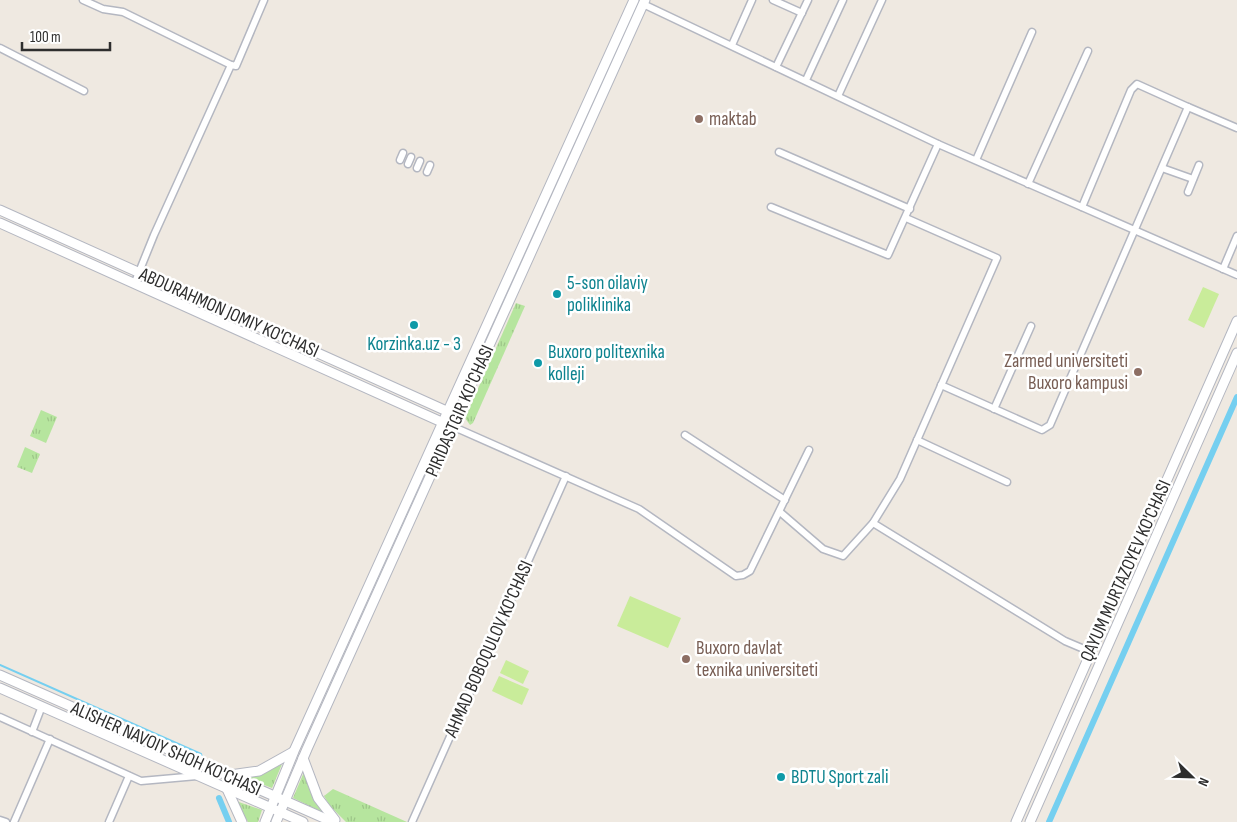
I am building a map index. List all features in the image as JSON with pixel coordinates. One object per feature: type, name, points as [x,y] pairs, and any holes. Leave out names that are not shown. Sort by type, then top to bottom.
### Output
[{"type":"main road","name":"PIRIDASTGIR KO'CHASI","points":[[265,822],[294,751],[634,0]]},
{"type":"main road","name":"PIRIDASTGIR KO'CHASI","points":[[276,822],[303,758],[454,427],[644,2]]},
{"type":"main road","name":"ABDURAHMON JOMIY KO'CHASI","points":[[0,210],[458,416]]},
{"type":"main road","name":"ABDURAHMON JOMIY KO'CHASI","points":[[0,222],[454,427]]},
{"type":"main road","name":"QAYUM MURTAZOYEV KO'CHASI","points":[[1016,822],[1237,321]]},
{"type":"main road","name":"QAYUM MURTAZOYEV KO'CHASI","points":[[1030,822],[1237,353]]},
{"type":"main road","name":"ALISHER NAVOIY SHOH KO'CHASI","points":[[0,675],[333,822]]},
{"type":"main road","points":[[1076,685],[1088,690]]},
{"type":"main road","name":"ALISHER NAVOIY SHOH KO'CHASI","points":[[0,688],[303,822]]},
{"type":"main road","points":[[1068,704],[1080,709]]},
{"type":"main road","points":[[223,774],[239,775],[259,771],[294,751]]},
{"type":"main road","points":[[303,758],[318,798],[337,822]]},
{"type":"main road","points":[[227,789],[242,822]]},
{"type":"street","points":[[83,0],[104,9],[123,12],[236,66],[264,0]]},
{"type":"street","points":[[732,45],[752,0]]},
{"type":"street","points":[[773,0],[802,13]]},
{"type":"street","points":[[776,67],[808,0]]},
{"type":"street","points":[[806,80],[843,0]]},
{"type":"street","points":[[838,96],[882,0]]},
{"type":"street","points":[[644,2],[938,144],[1237,274]]},
{"type":"street","points":[[976,160],[1032,32]]},
{"type":"street","points":[[0,48],[84,91]]},
{"type":"street","points":[[1028,184],[1088,51]]},
{"type":"street","points":[[135,282],[231,65]]},
{"type":"street","points":[[1082,207],[1131,90],[1137,84],[1237,128]]},
{"type":"street","points":[[941,385],[1042,430],[1050,425],[1188,106]]},
{"type":"street","points":[[771,206],[888,255],[938,144]]},
{"type":"street","points":[[779,152],[910,209]]},
{"type":"street","points":[[400,160],[403,153]]},
{"type":"street","points":[[408,164],[411,157]]},
{"type":"street","points":[[417,168],[420,161]]},
{"type":"street","points":[[427,172],[430,165]]},
{"type":"street","points":[[1188,192],[1199,165]]},
{"type":"street","points":[[1162,168],[1193,179]]},
{"type":"street","points":[[780,512],[823,548],[843,556],[873,523],[900,479],[997,258],[906,218]]},
{"type":"street","points":[[1223,269],[1237,236]]},
{"type":"street","points":[[994,409],[1031,326]]},
{"type":"street","points":[[454,427],[639,509],[736,576],[750,571],[780,512],[808,450]]},
{"type":"street","points":[[685,435],[785,500]]},
{"type":"street","points":[[917,440],[1007,482]]},
{"type":"street","name":"AHMAD BOBOQULOV KO'CHASI","points":[[412,822],[566,476]]},
{"type":"street","points":[[873,523],[1065,642],[1091,652]]},
{"type":"street","points":[[32,732],[42,706]]},
{"type":"street","points":[[0,717],[140,781],[199,776]]},
{"type":"street","points":[[14,822],[50,739]]},
{"type":"street","points":[[109,822],[129,776]]},
{"type":"street","points":[[0,820],[6,822]]},
{"type":"green space","points":[[1203,287],[1219,294],[1204,328],[1188,320]]},
{"type":"green space","points":[[516,303],[525,306],[473,423],[470,425],[465,418]]},
{"type":"green space","points":[[41,410],[57,417],[46,443],[30,436]]},
{"type":"green space","points":[[25,447],[40,454],[32,473],[17,467]]},
{"type":"green space","points":[[630,596],[681,618],[668,648],[617,626]]},
{"type":"green space","points":[[506,660],[529,671],[523,684],[500,673]]},
{"type":"green space","points":[[499,676],[529,689],[522,705],[492,691]]},
{"type":"green space","points":[[282,764],[272,788],[246,778],[261,775]]},
{"type":"green space","points":[[304,772],[310,791],[322,812],[293,798]]},
{"type":"green space","points":[[333,789],[407,822],[346,822],[330,806],[324,796]]},
{"type":"green space","points":[[236,801],[262,810],[258,822],[248,822]]},
{"type":"waterway","points":[[1049,822],[1237,397]]},
{"type":"waterway","points":[[0,665],[201,754],[204,762]]},
{"type":"waterway","points":[[219,798],[229,822]]},
{"type":"place","name":"maktab","points":[[699,119]]},
{"type":"place","name":"5-son oilaviy poliklinika","points":[[557,294]]},
{"type":"place","name":"Korzinka.uz - 3","points":[[414,325]]},
{"type":"place","name":"Buxoro politexnika kolleji","points":[[538,363]]},
{"type":"place","name":"Zarmed universiteti Buxoro kampusi","points":[[1138,372]]},
{"type":"place","name":"Buxoro davlat texnika universiteti","points":[[686,659]]},
{"type":"place","name":"BDTU Sport zali","points":[[781,777]]}]
